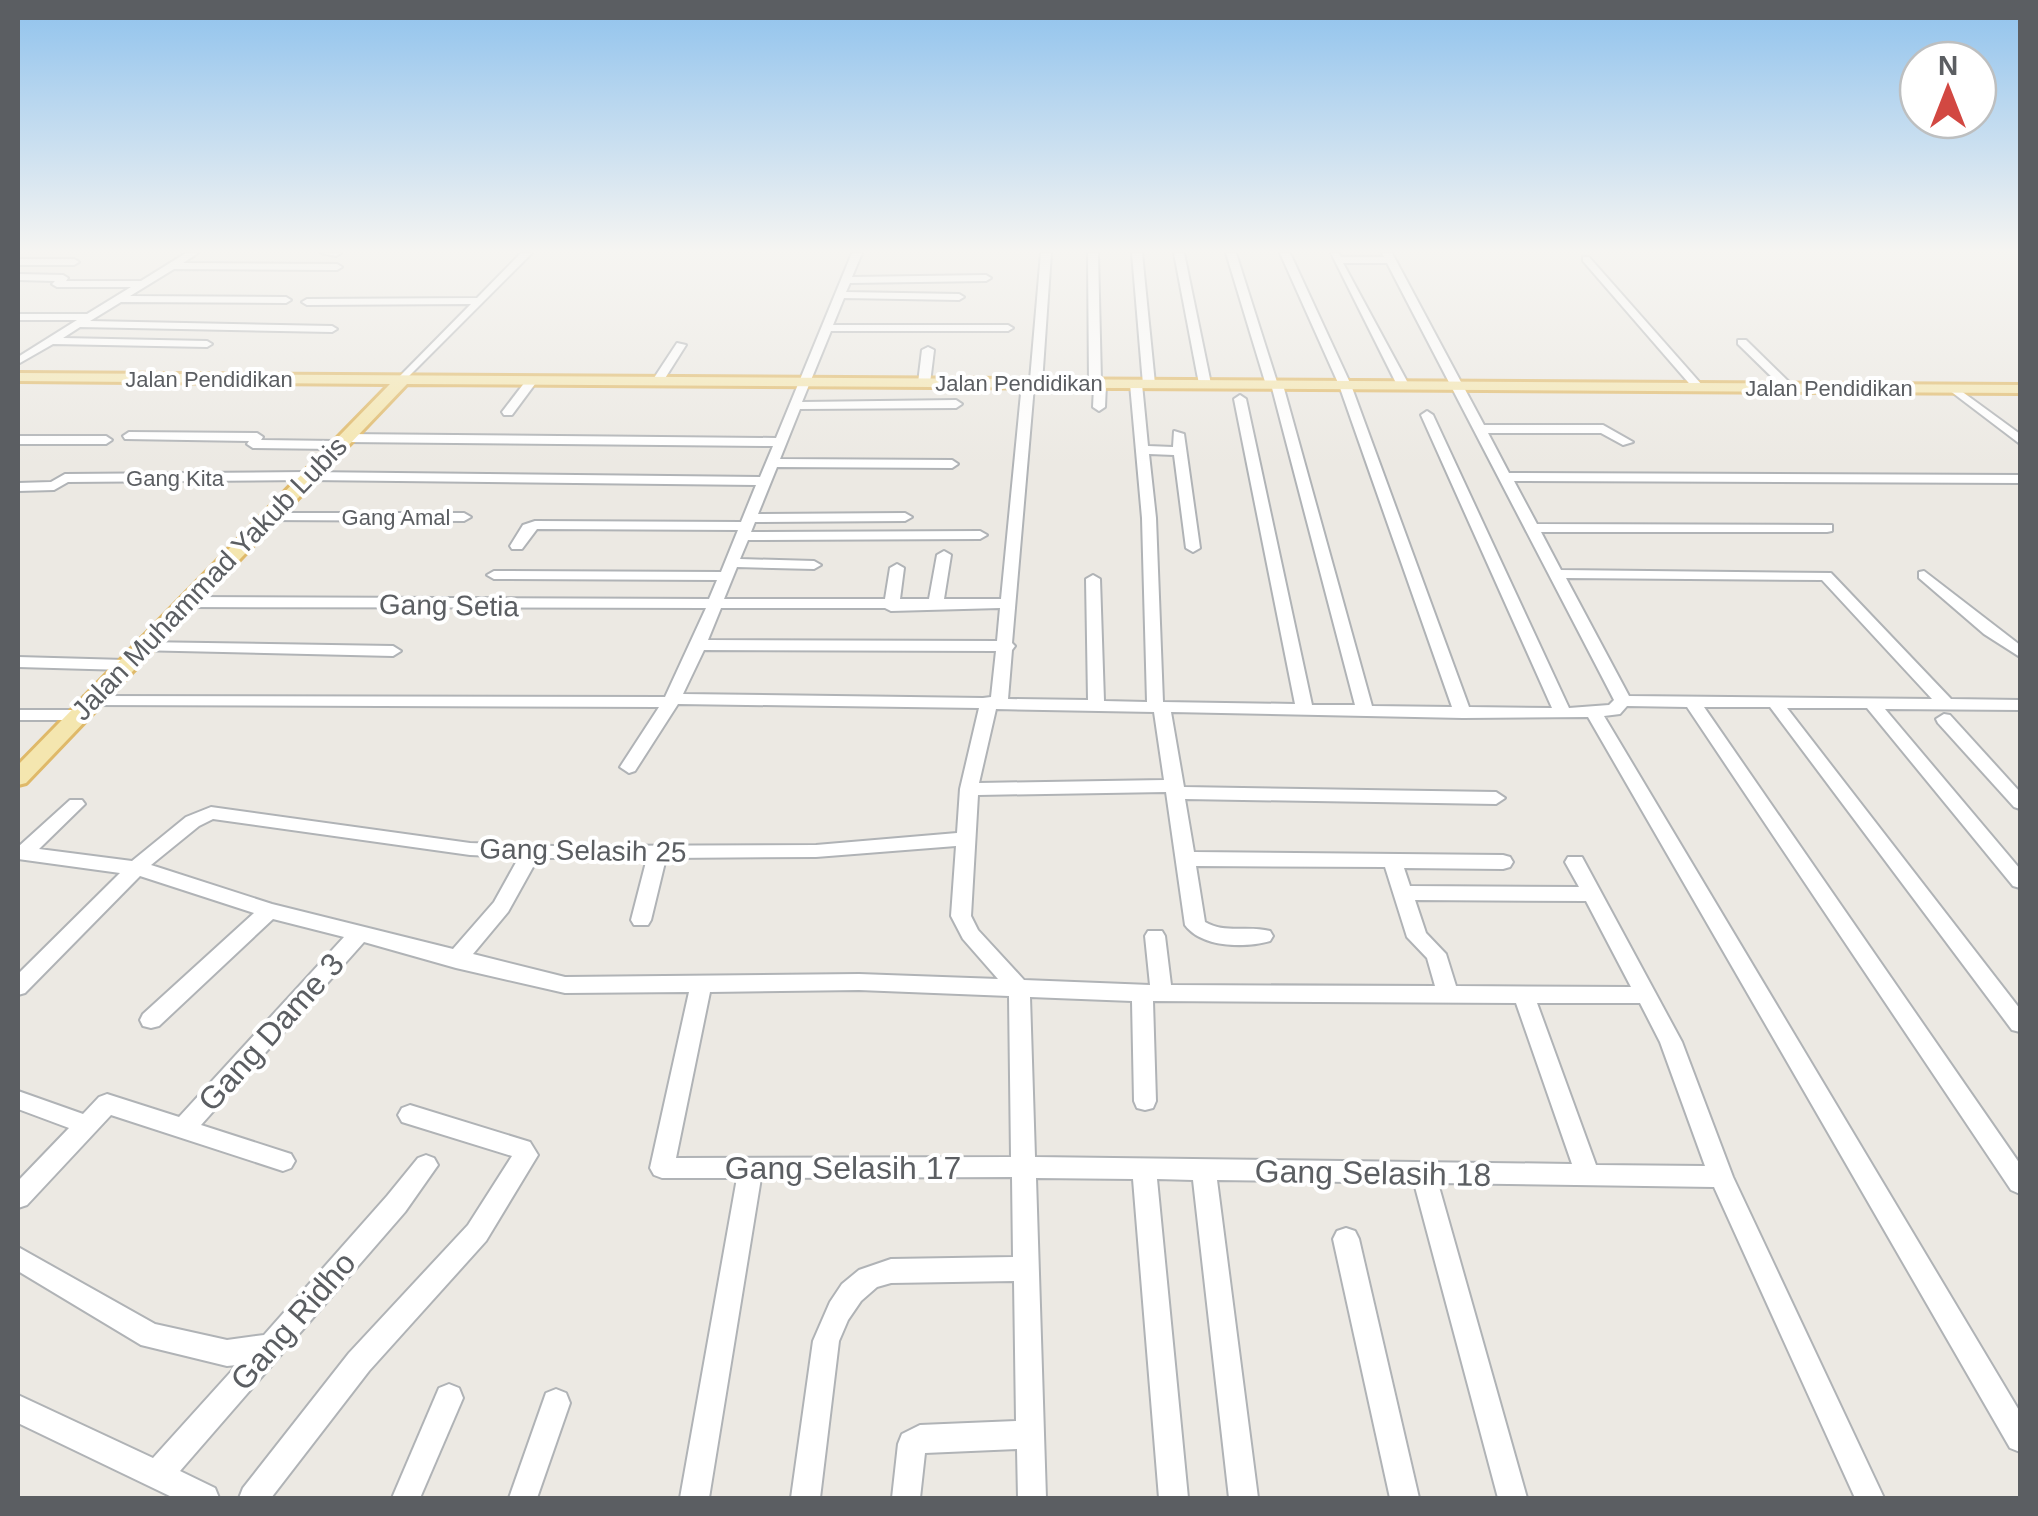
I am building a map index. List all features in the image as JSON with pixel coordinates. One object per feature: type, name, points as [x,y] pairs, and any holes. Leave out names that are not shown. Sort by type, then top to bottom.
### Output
[{"type":"main road","name":"Jalan Pendidikan","points":[[18,377],[2020,388]]},
{"type":"main road","name":"Jalan Muhammad Yakub Lubis","points":[[18,778],[402,380]]},
{"type":"street","points":[[18,361],[79,324]]},
{"type":"street","points":[[169,324],[332,329]]},
{"type":"street","points":[[402,380],[456,324]]},
{"type":"street","points":[[630,767],[672,701],[698,645],[827,324]]},
{"type":"street","points":[[1032,1498],[1019,989],[963,924],[969,789],[1007,646],[1008,604],[1038,324]]},
{"type":"street","points":[[1096,324],[1098,407]]},
{"type":"street","points":[[1140,324],[1141,450],[1149,518],[1159,706],[1176,790],[1193,917],[1200,931],[1263,936]]},
{"type":"street","points":[[1193,324],[1205,384]]},
{"type":"street","points":[[1255,324],[1366,711]]},
{"type":"street","points":[[1318,324],[1345,385],[1463,713]]},
{"type":"street","points":[[1371,324],[1403,386]]},
{"type":"street","points":[[1426,324],[1623,701]]},
{"type":"street","points":[[1643,324],[1698,387]]},
{"type":"street","points":[[825,328],[1008,328]]},
{"type":"street","points":[[51,341],[207,344]]},
{"type":"street","points":[[1742,342],[1788,387]]},
{"type":"street","points":[[658,381],[681,345]]},
{"type":"street","points":[[924,383],[928,350]]},
{"type":"street","points":[[508,412],[532,380]]},
{"type":"street","points":[[1953,388],[2020,440]]},
{"type":"street","points":[[1240,399],[1304,708]]},
{"type":"street","points":[[793,406],[956,404]]},
{"type":"street","points":[[1427,415],[1564,714]]},
{"type":"street","points":[[1482,429],[1604,429],[1628,442]]},
{"type":"street","points":[[1178,434],[1192,548]]},
{"type":"street","points":[[129,436],[258,437],[253,444],[780,442]]},
{"type":"street","points":[[18,440],[106,440]]},
{"type":"street","points":[[1141,450],[1181,450]]},
{"type":"street","points":[[770,463],[952,464]]},
{"type":"street","points":[[1506,477],[2020,479]]},
{"type":"street","name":"Gang Kita","points":[[18,487],[46,488],[65,478],[763,481]]},
{"type":"street","name":"Gang Amal","points":[[268,517],[464,517]]},
{"type":"street","points":[[745,527],[905,517]]},
{"type":"street","points":[[517,546],[534,525],[980,535]]},
{"type":"street","points":[[1532,528],[1826,528]]},
{"type":"street","points":[[935,606],[944,555]]},
{"type":"street","points":[[494,575],[728,570],[814,564]]},
{"type":"street","points":[[891,606],[897,568]]},
{"type":"street","points":[[1555,574],[1826,576],[2020,803]]},
{"type":"street","points":[[1924,576],[1988,631],[2020,652]]},
{"type":"street","points":[[1093,579],[1096,707]]},
{"type":"street","name":"Gang Setia","points":[[185,602],[1008,604]]},
{"type":"street","points":[[698,645],[1007,646]]},
{"type":"street","points":[[142,647],[393,651]]},
{"type":"street","points":[[18,662],[124,665]]},
{"type":"street","points":[[18,714],[84,708],[672,701],[994,702],[1564,714],[1614,710],[1623,701],[1871,703],[1945,712],[2020,704]]},
{"type":"street","points":[[1693,702],[2020,1183]]},
{"type":"street","points":[[1775,703],[2020,1024]]},
{"type":"street","points":[[1871,703],[2020,881]]},
{"type":"street","points":[[1594,713],[2020,1438]]},
{"type":"street","points":[[969,789],[1496,798]]},
{"type":"street","points":[[20,853],[76,804]]},
{"type":"street","name":"Gang Selasih 25","points":[[139,868],[204,814],[470,848],[532,851],[816,850],[964,839]]},
{"type":"street","points":[[642,920],[658,850]]},
{"type":"street","points":[[456,960],[501,907],[532,851]]},
{"type":"street","points":[[20,853],[139,868],[269,912],[565,984],[860,982],[1152,992],[1648,996]]},
{"type":"street","points":[[1187,859],[1502,862]]},
{"type":"street","points":[[1393,862],[1419,943],[1436,954],[1448,994]]},
{"type":"street","points":[[1575,862],[1671,1042],[1721,1177],[1870,1498]]},
{"type":"street","points":[[18,987],[139,868]]},
{"type":"street","points":[[1402,893],[1593,894]]},
{"type":"street","points":[[152,1020],[269,912]]},
{"type":"street","name":"Gang Dame 3","points":[[183,1129],[359,934]]},
{"type":"street","points":[[1145,1101],[1156,936]]},
{"type":"street","name":"Gang Selasih 17","points":[[701,984],[662,1168],[1024,1167]]},
{"type":"street","points":[[1524,995],[1588,1176]]},
{"type":"street","points":[[18,1100],[85,1124]]},
{"type":"street","points":[[18,1197],[106,1104],[282,1161]]},
{"type":"street","points":[[253,1498],[359,1362],[476,1233],[526,1154],[522,1148],[410,1115]]},
{"type":"street","name":"Gang Ridho","points":[[158,1475],[426,1165]]},
{"type":"street","points":[[694,1498],[751,1167]]},
{"type":"street","name":"Gang Selasih 18","points":[[1024,1167],[1721,1177]]},
{"type":"street","points":[[1144,1169],[1172,1498]]},
{"type":"street","points":[[1204,1171],[1242,1498]]},
{"type":"street","points":[[1424,1172],[1512,1498]]},
{"type":"street","points":[[1346,1239],[1406,1498]]},
{"type":"street","points":[[18,1258],[150,1336],[227,1354],[271,1346]]},
{"type":"street","points":[[805,1498],[826,1341],[832,1321],[864,1280],[891,1271],[1028,1269]]},
{"type":"street","points":[[406,1498],[450,1398]]},
{"type":"street","points":[[523,1498],[556,1402]]},
{"type":"street","points":[[18,1409],[205,1498]]},
{"type":"street","points":[[906,1498],[912,1444],[920,1439],[1031,1434]]}]
